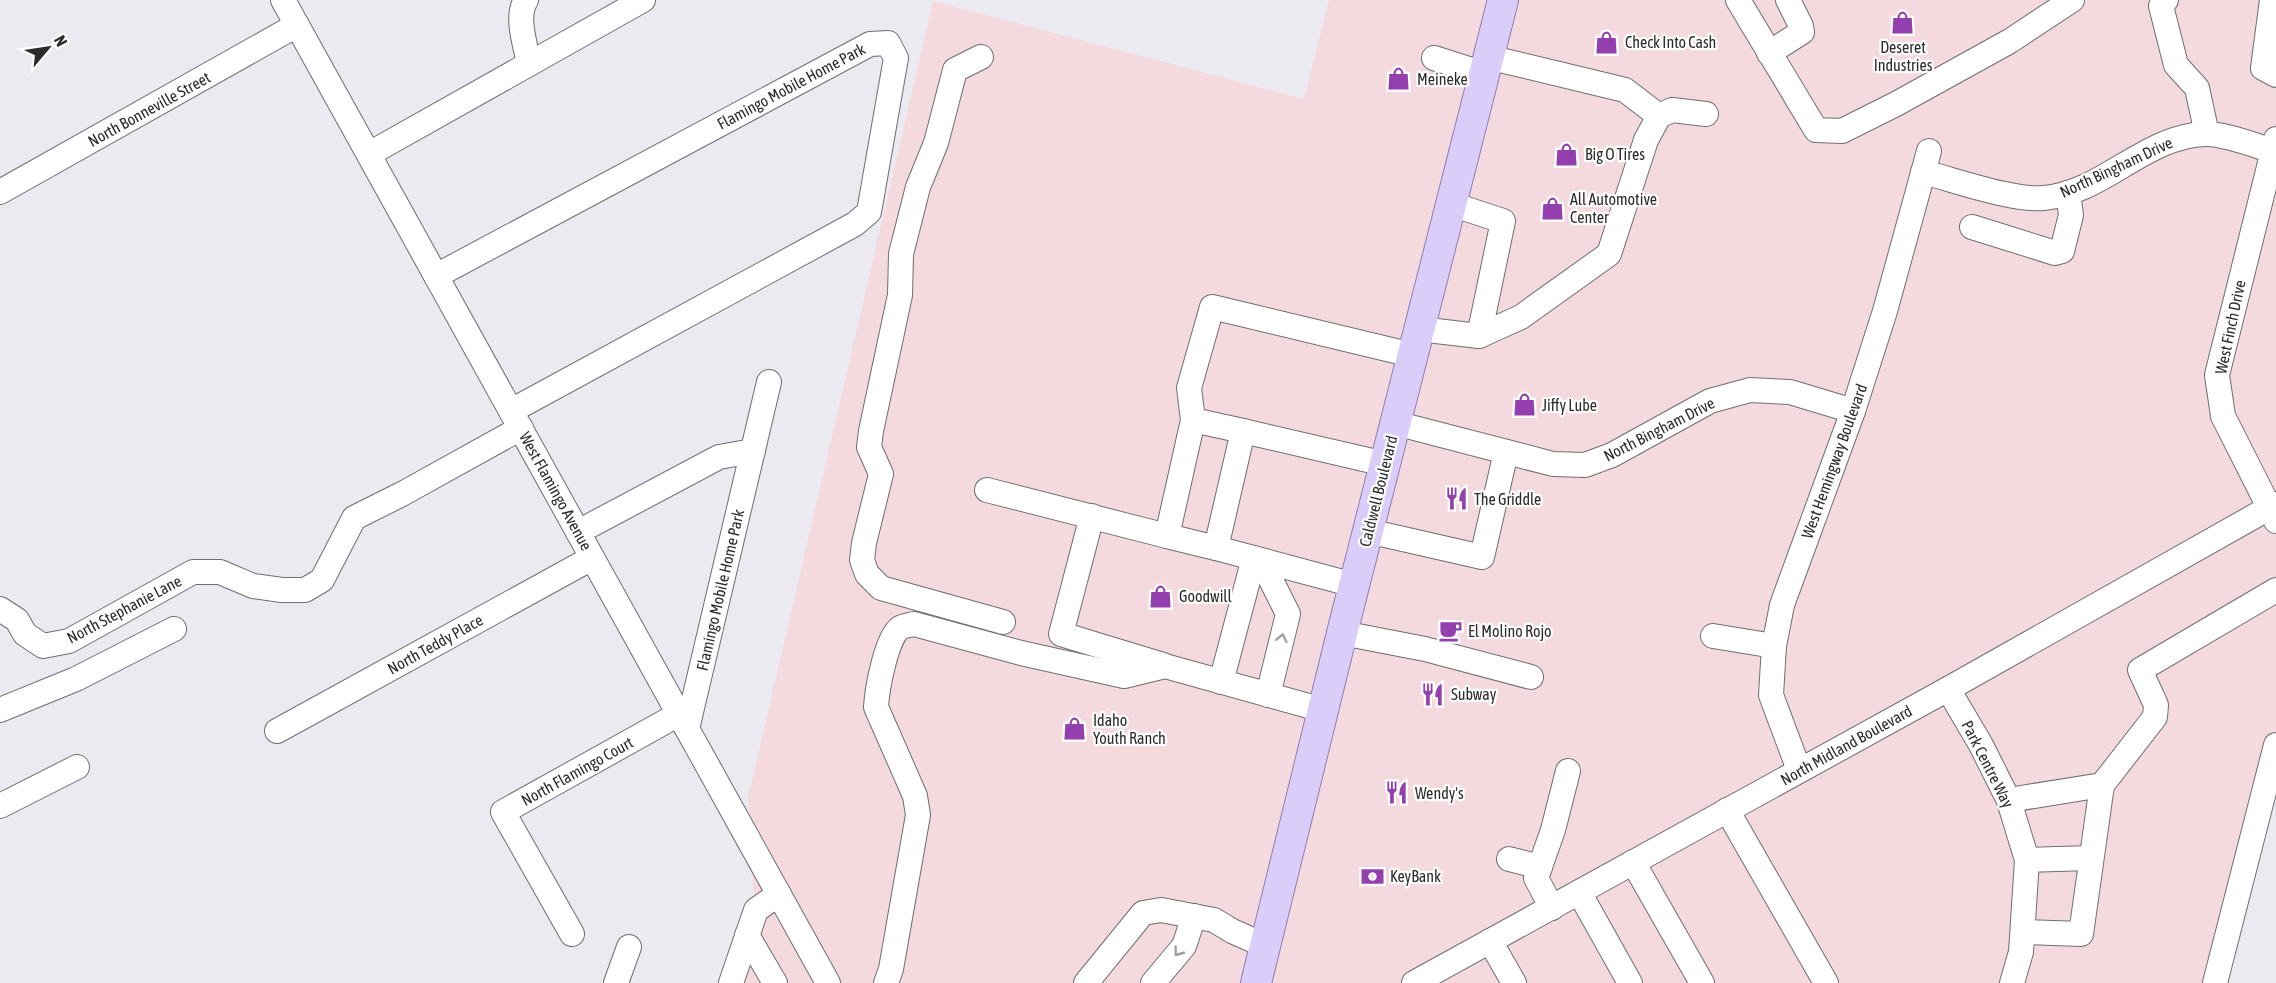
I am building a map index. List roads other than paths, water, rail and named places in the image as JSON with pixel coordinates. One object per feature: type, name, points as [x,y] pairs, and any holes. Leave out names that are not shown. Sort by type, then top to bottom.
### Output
[{"type":"main road","name":"Caldwell Boulevard","points":[[1256,983],[1354,585],[1503,0]]},
{"type":"main road","points":[[1266,946],[1278,983]]},
{"type":"street","name":"West Flamingo Avenue","points":[[283,0],[828,983]]},
{"type":"street","points":[[526,0],[522,26],[529,64]]},
{"type":"street","points":[[369,154],[643,0]]},
{"type":"street","points":[[1738,0],[1816,130],[1842,131],[2010,41],[2072,0]]},
{"type":"street","points":[[1768,53],[1802,32],[1788,0]]},
{"type":"street","points":[[2166,0],[2161,6],[2176,64],[2197,88],[2207,134]]},
{"type":"street","points":[[2272,0],[2263,68],[2276,75]]},
{"type":"street","name":"North Bonneville Street","points":[[0,192],[297,25]]},
{"type":"street","name":"Flamingo Mobile Home Park","points":[[436,276],[870,44],[888,43],[896,58],[869,212],[855,224],[516,420]]},
{"type":"street","points":[[981,57],[955,70],[936,143],[918,187],[901,255],[900,295],[869,447],[881,474],[862,560],[867,574],[881,588],[1003,622]]},
{"type":"street","points":[[1434,58],[1625,90],[1659,116]]},
{"type":"street","points":[[1167,536],[1193,420],[1189,388],[1212,307],[1416,342],[1479,336],[1521,317],[1609,254],[1646,140],[1659,116],[1672,110],[1706,114]]},
{"type":"street","name":"North Bingham Drive","points":[[1926,161],[2016,195],[2043,198],[2068,193],[2164,142],[2187,136],[2207,134],[2275,147]]},
{"type":"street","name":"West Finch Drive","points":[[2274,511],[2238,449],[2223,416],[2217,375],[2275,147]]},
{"type":"street","name":"West Hemingway Boulevard","points":[[1799,770],[1771,694],[1774,646],[1782,605],[1853,411],[1926,161]]},
{"type":"street","points":[[1972,226],[2055,253],[2062,251],[2072,215],[2068,193]]},
{"type":"street","points":[[1451,204],[1503,220],[1479,336]]},
{"type":"street","name":"Flamingo Mobile Home Park","points":[[683,721],[770,382]]},
{"type":"street","name":"North Bingham Drive","points":[[1395,423],[1553,464],[1585,465],[1612,455],[1710,401],[1750,390],[1790,392],[1853,411]]},
{"type":"street","name":"North Stephanie Lane","points":[[0,609],[18,620],[25,634],[43,646],[69,641],[193,572],[220,572],[253,586],[305,590],[322,580],[354,518],[402,494],[516,420]]},
{"type":"street","points":[[1193,420],[1385,464]]},
{"type":"street","points":[[1216,548],[1242,431]]},
{"type":"street","points":[[578,532],[719,457],[753,451]]},
{"type":"street","points":[[1368,531],[1482,556],[1506,452]]},
{"type":"street","points":[[987,489],[1354,585]]},
{"type":"street","name":"North Midland Boulevard","points":[[1414,983],[2274,511]]},
{"type":"street","points":[[1092,516],[1061,634],[1323,710]]},
{"type":"street","name":"North Teddy Place","points":[[277,730],[592,558]]},
{"type":"street","points":[[1221,682],[1257,559]]},
{"type":"street","points":[[1257,559],[1288,614],[1268,695]]},
{"type":"street","points":[[2023,932],[2081,934],[2102,785],[2155,717],[2156,705],[2140,670],[2276,590]]},
{"type":"street","points":[[886,983],[891,969],[918,815],[915,796],[876,707],[890,642],[899,628],[914,624],[1124,676],[1165,666]]},
{"type":"street","points":[[0,710],[76,679],[174,629]]},
{"type":"street","points":[[1342,633],[1425,650],[1531,677]]},
{"type":"street","points":[[1713,636],[1774,646]]},
{"type":"street","name":"Park Centre Way","points":[[1948,689],[1981,745],[2009,800],[2027,860],[2021,952],[2012,983]]},
{"type":"street","name":"North Flamingo Court","points":[[572,934],[503,812],[683,721]]},
{"type":"street","points":[[2215,983],[2276,745]]},
{"type":"street","points":[[0,806],[77,767]]},
{"type":"street","points":[[1552,908],[1536,878],[1568,771]]},
{"type":"street","points":[[2009,800],[2102,785]]},
{"type":"street","points":[[1727,810],[1826,983]]},
{"type":"street","points":[[1509,858],[1540,867]]},
{"type":"street","points":[[2027,860],[2091,858]]},
{"type":"street","points":[[1633,862],[1702,983]]},
{"type":"street","points":[[1579,892],[1630,983]]},
{"type":"street","points":[[731,983],[756,910],[779,894]]},
{"type":"street","points":[[1086,983],[1143,914],[1161,910],[1214,920],[1266,946]]},
{"type":"street","points":[[1153,983],[1184,946],[1194,916]]},
{"type":"street","points":[[747,936],[775,983]]},
{"type":"street","points":[[1490,941],[1514,983]]},
{"type":"street","points":[[616,983],[629,947]]},
{"type":"place","name":"Deseret Industries","points":[[1903,22]]},
{"type":"place","name":"Check Into Cash","points":[[1607,42]]},
{"type":"place","name":"Meineke","points":[[1399,79]]},
{"type":"place","name":"Big O Tires","points":[[1567,154]]},
{"type":"place","name":"All Automotive Center","points":[[1552,208]]},
{"type":"place","name":"Jiffy Lube","points":[[1524,405]]},
{"type":"place","name":"The Griddle","points":[[1456,499]]},
{"type":"place","name":"Goodwill","points":[[1161,596]]},
{"type":"place","name":"El Molino Rojo","points":[[1450,631]]},
{"type":"place","name":"Subway","points":[[1433,694]]},
{"type":"place","name":"Idaho Youth Ranch","points":[[1075,729]]},
{"type":"place","name":"Wendy's","points":[[1397,793]]},
{"type":"place","name":"KeyBank","points":[[1372,876]]}]
